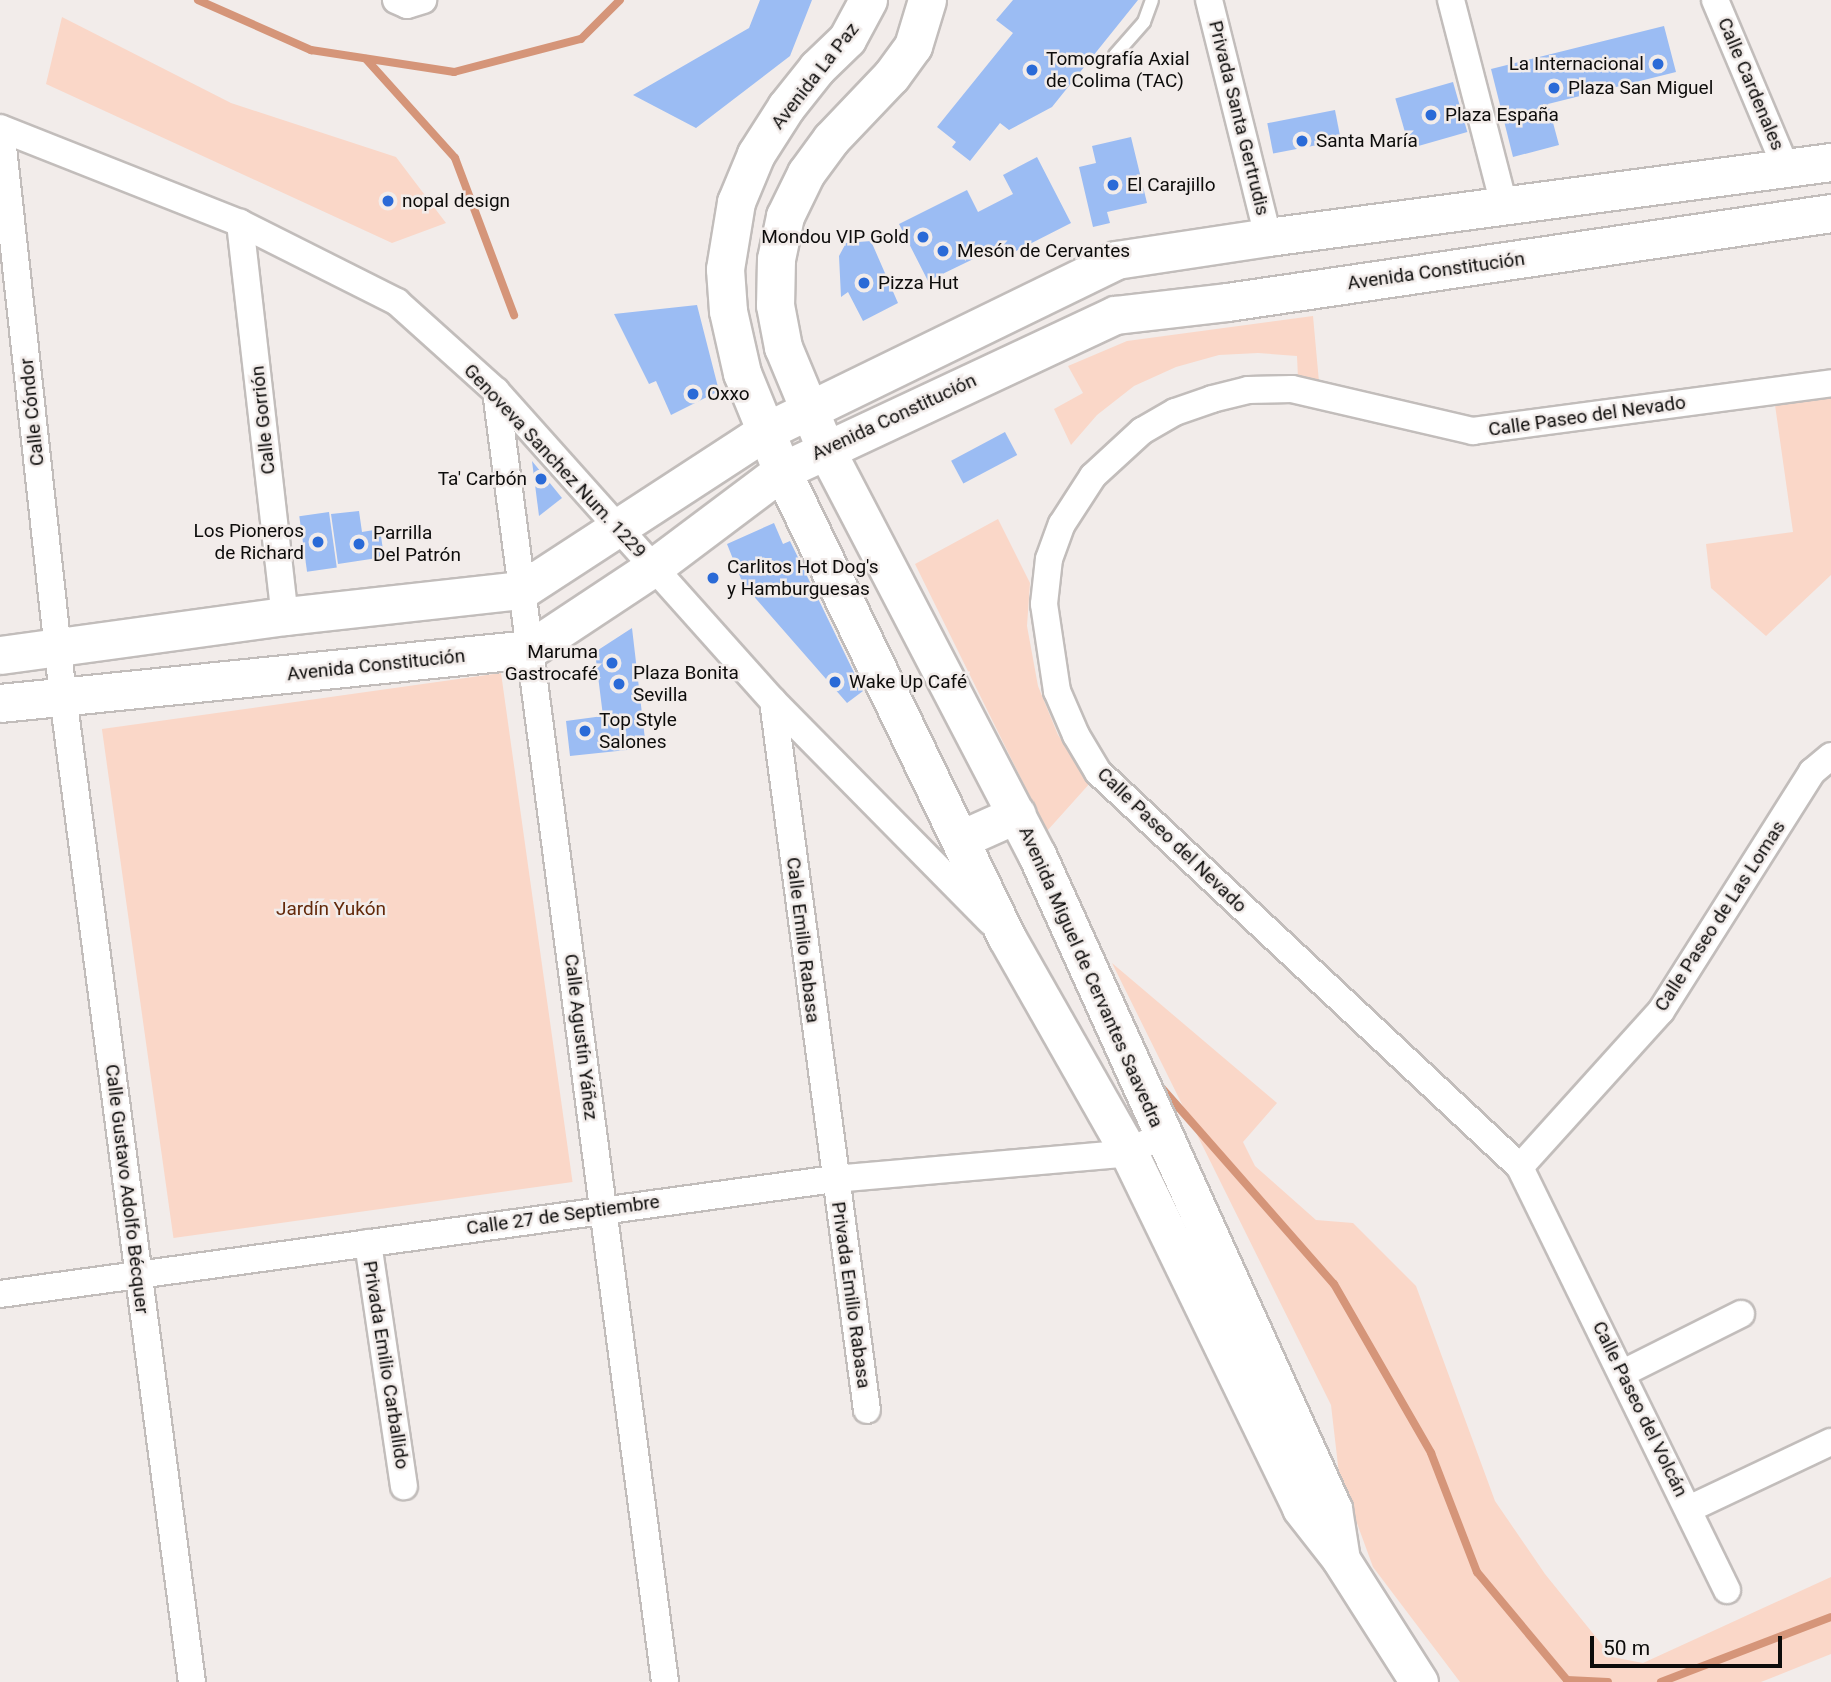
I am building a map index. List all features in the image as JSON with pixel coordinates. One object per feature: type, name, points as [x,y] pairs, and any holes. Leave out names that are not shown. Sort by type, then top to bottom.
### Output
[{"type":"street","points":[[396,0],[407,5],[423,0]]},
{"type":"street","name":"Avenida La Paz","points":[[764,432],[742,373],[728,311],[725,269],[736,202],[756,154],[786,107],[817,68],[846,39],[868,0]]},
{"type":"street","points":[[806,410],[783,347],[775,305],[776,259],[785,216],[806,173],[831,139],[891,76],[913,46],[927,0]]},
{"type":"street","name":"Privada Santa Gertrudis","points":[[1209,0],[1268,237]]},
{"type":"street","points":[[1451,0],[1504,205]]},
{"type":"street","name":"Calle Cardenales","points":[[1715,0],[1786,168]]},
{"type":"street","name":"Genoveva Sanchez Num. 1229","points":[[1,129],[240,223],[397,302],[496,391],[773,701],[1007,938]]},
{"type":"street","name":"Calle Cóndor","points":[[1,129],[63,696]]},
{"type":"street","points":[[0,655],[285,616],[522,590],[764,432],[1116,260],[1268,237],[1831,162]]},
{"type":"street","name":"Avenida Constitución","points":[[0,703],[530,649],[654,567],[782,471],[825,448],[1115,315],[1227,302],[1831,214]]},
{"type":"street","name":"Calle Gorrión","points":[[240,223],[285,616]]},
{"type":"street","points":[[1216,245],[1227,302]]},
{"type":"street","name":"Calle Paseo del Nevado","points":[[1520,1167],[1098,772],[1076,735],[1057,691],[1048,643],[1044,604],[1049,559],[1062,524],[1093,476],[1142,431],[1175,412],[1248,390],[1292,389],[1473,431],[1831,383]]},
{"type":"street","name":"Calle Agustín Yáñez","points":[[496,391],[665,1682]]},
{"type":"street","name":"Avenida Miguel de Cervantes Saavedra","points":[[806,410],[1017,814],[1161,1134],[1249,1319],[1333,1509],[1340,1558]]},
{"type":"street","name":"Avenida Miguel de Cervantes Saavedra","points":[[764,432],[1007,938],[1129,1153],[1301,1508],[1340,1558],[1419,1682]]},
{"type":"street","name":"Calle Gustavo Adolfo Bécquer","points":[[63,696],[192,1682]]},
{"type":"street","name":"Calle Emilio Rabasa","points":[[773,701],[834,1180]]},
{"type":"street","name":"Calle Paseo de Las Lomas","points":[[1520,1167],[1661,1012],[1812,772],[1831,756]]},
{"type":"street","points":[[961,839],[1017,814]]},
{"type":"street","points":[[1129,1153],[1161,1134]]},
{"type":"street","name":"Calle 27 de Septiembre","points":[[0,1294],[603,1209],[834,1180],[1129,1153]]},
{"type":"street","name":"Calle Paseo del Volcán","points":[[1520,1167],[1689,1509],[1831,1442]]},
{"type":"street","name":"Privada Emilio Rabasa","points":[[834,1180],[867,1410]]},
{"type":"street","name":"Privada Emilio Carballido","points":[[368,1244],[404,1486]]},
{"type":"street","points":[[1623,1373],[1741,1314]]},
{"type":"street","points":[[1689,1509],[1727,1590]]},
{"type":"lane","points":[[1115,55],[1144,22],[1152,0]]},
{"type":"green space","points":[[62,17],[231,103],[396,157],[446,223],[392,243],[46,84]]},
{"type":"green space","points":[[1313,316],[1319,382],[1298,378],[1297,356],[1258,353],[1219,355],[1176,367],[1134,386],[1097,415],[1071,445],[1054,409],[1083,393],[1068,366],[1127,341]]},
{"type":"green space","points":[[1810,398],[1831,399],[1831,575],[1766,636],[1711,588],[1706,544],[1793,532],[1775,405]]},
{"type":"green space","points":[[998,519],[1030,583],[1027,626],[1038,686],[1058,735],[1091,782],[1047,831],[915,564]]},
{"type":"green space","name":"Jardín Yukón","points":[[501,673],[573,1182],[173,1238],[102,729]]},
{"type":"green space","points":[[1112,963],[1277,1103],[1243,1142],[1255,1166],[1316,1220],[1353,1223],[1416,1286],[1495,1501],[1545,1574],[1612,1657],[1643,1663],[1831,1577],[1831,1654],[1761,1682],[1460,1682],[1373,1567],[1339,1474],[1331,1405]]},
{"type":"building","points":[[760,0],[812,0],[790,56],[696,128],[633,95],[749,28]]},
{"type":"building","name":"Tomografía Axial de Colima (TAC)","points":[[1013,0],[1138,0],[1052,107],[1009,130],[1000,123],[970,161],[952,147],[956,142],[937,127],[1013,33],[996,20]]},
{"type":"building","name":"Plaza San Miguel","points":[[1664,26],[1676,72],[1548,104],[1559,145],[1513,157],[1491,69]]},
{"type":"building","name":"Plaza España","points":[[1453,82],[1467,132],[1410,149],[1395,99]]},
{"type":"building","points":[[1335,110],[1341,140],[1273,154],[1267,123]]},
{"type":"building","name":"El Carajillo","points":[[1131,137],[1147,203],[1107,212],[1110,223],[1093,227],[1079,167],[1096,163],[1092,146]]},
{"type":"building","points":[[1037,157],[1071,223],[1002,258],[996,248],[928,281],[899,224],[967,190],[978,212],[1013,194],[1003,175]]},
{"type":"building","name":"Pizza Hut","points":[[871,241],[898,303],[863,321],[848,292],[841,297],[839,256],[846,243]]},
{"type":"building","points":[[697,305],[719,391],[671,415],[656,381],[649,384],[614,314]]},
{"type":"building","points":[[1005,432],[1017,455],[963,484],[951,461]]},
{"type":"building","name":"Ta' Carbón","points":[[532,461],[562,498],[539,516]]},
{"type":"building","name":"Parrilla Del Patrón","points":[[359,511],[362,532],[380,529],[384,557],[338,564],[331,514]]},
{"type":"building","name":"Los Pioneros de Richard","points":[[329,512],[337,567],[307,572],[299,516]]},
{"type":"building","points":[[774,523],[783,544],[790,541],[863,691],[847,703],[743,584],[727,544]]},
{"type":"building","name":"Plaza Bonita Sevilla","points":[[632,628],[646,748],[570,756],[566,721],[603,716],[595,652]]},
{"type":"waterway","points":[[198,0],[311,50],[454,72],[581,39],[620,0]]},
{"type":"waterway","points":[[366,59],[455,158],[514,315]]},
{"type":"waterway","points":[[1159,1085],[1334,1284],[1431,1453],[1477,1572],[1567,1680],[1608,1682]]},
{"type":"waterway","points":[[1661,1682],[1831,1617]]},
{"type":"place","name":"La Internacional","points":[[1658,64]]},
{"type":"place","name":"Tomografía Axial de Colima (TAC)","points":[[1032,70]]},
{"type":"place","name":"Plaza San Miguel","points":[[1554,88]]},
{"type":"place","name":"Plaza España","points":[[1431,115]]},
{"type":"place","name":"Santa María","points":[[1302,141]]},
{"type":"place","name":"El Carajillo","points":[[1113,185]]},
{"type":"place","name":"nopal design","points":[[388,201]]},
{"type":"place","name":"Mondou VIP Gold","points":[[923,237]]},
{"type":"place","name":"Mesón de Cervantes","points":[[943,251]]},
{"type":"place","name":"Pizza Hut","points":[[864,283]]},
{"type":"place","name":"Oxxo","points":[[693,394]]},
{"type":"place","name":"Ta' Carbón","points":[[541,479]]},
{"type":"place","name":"Los Pioneros de Richard","points":[[318,542]]},
{"type":"place","name":"Parrilla Del Patrón","points":[[359,544]]},
{"type":"place","name":"Carlitos Hot Dog's y Hamburguesas","points":[[713,578]]},
{"type":"place","name":"Maruma Gastrocafé","points":[[612,663]]},
{"type":"place","name":"Wake Up Café","points":[[835,682]]},
{"type":"place","name":"Plaza Bonita Sevilla","points":[[619,684]]},
{"type":"place","name":"Top Style Salones","points":[[585,731]]}]
